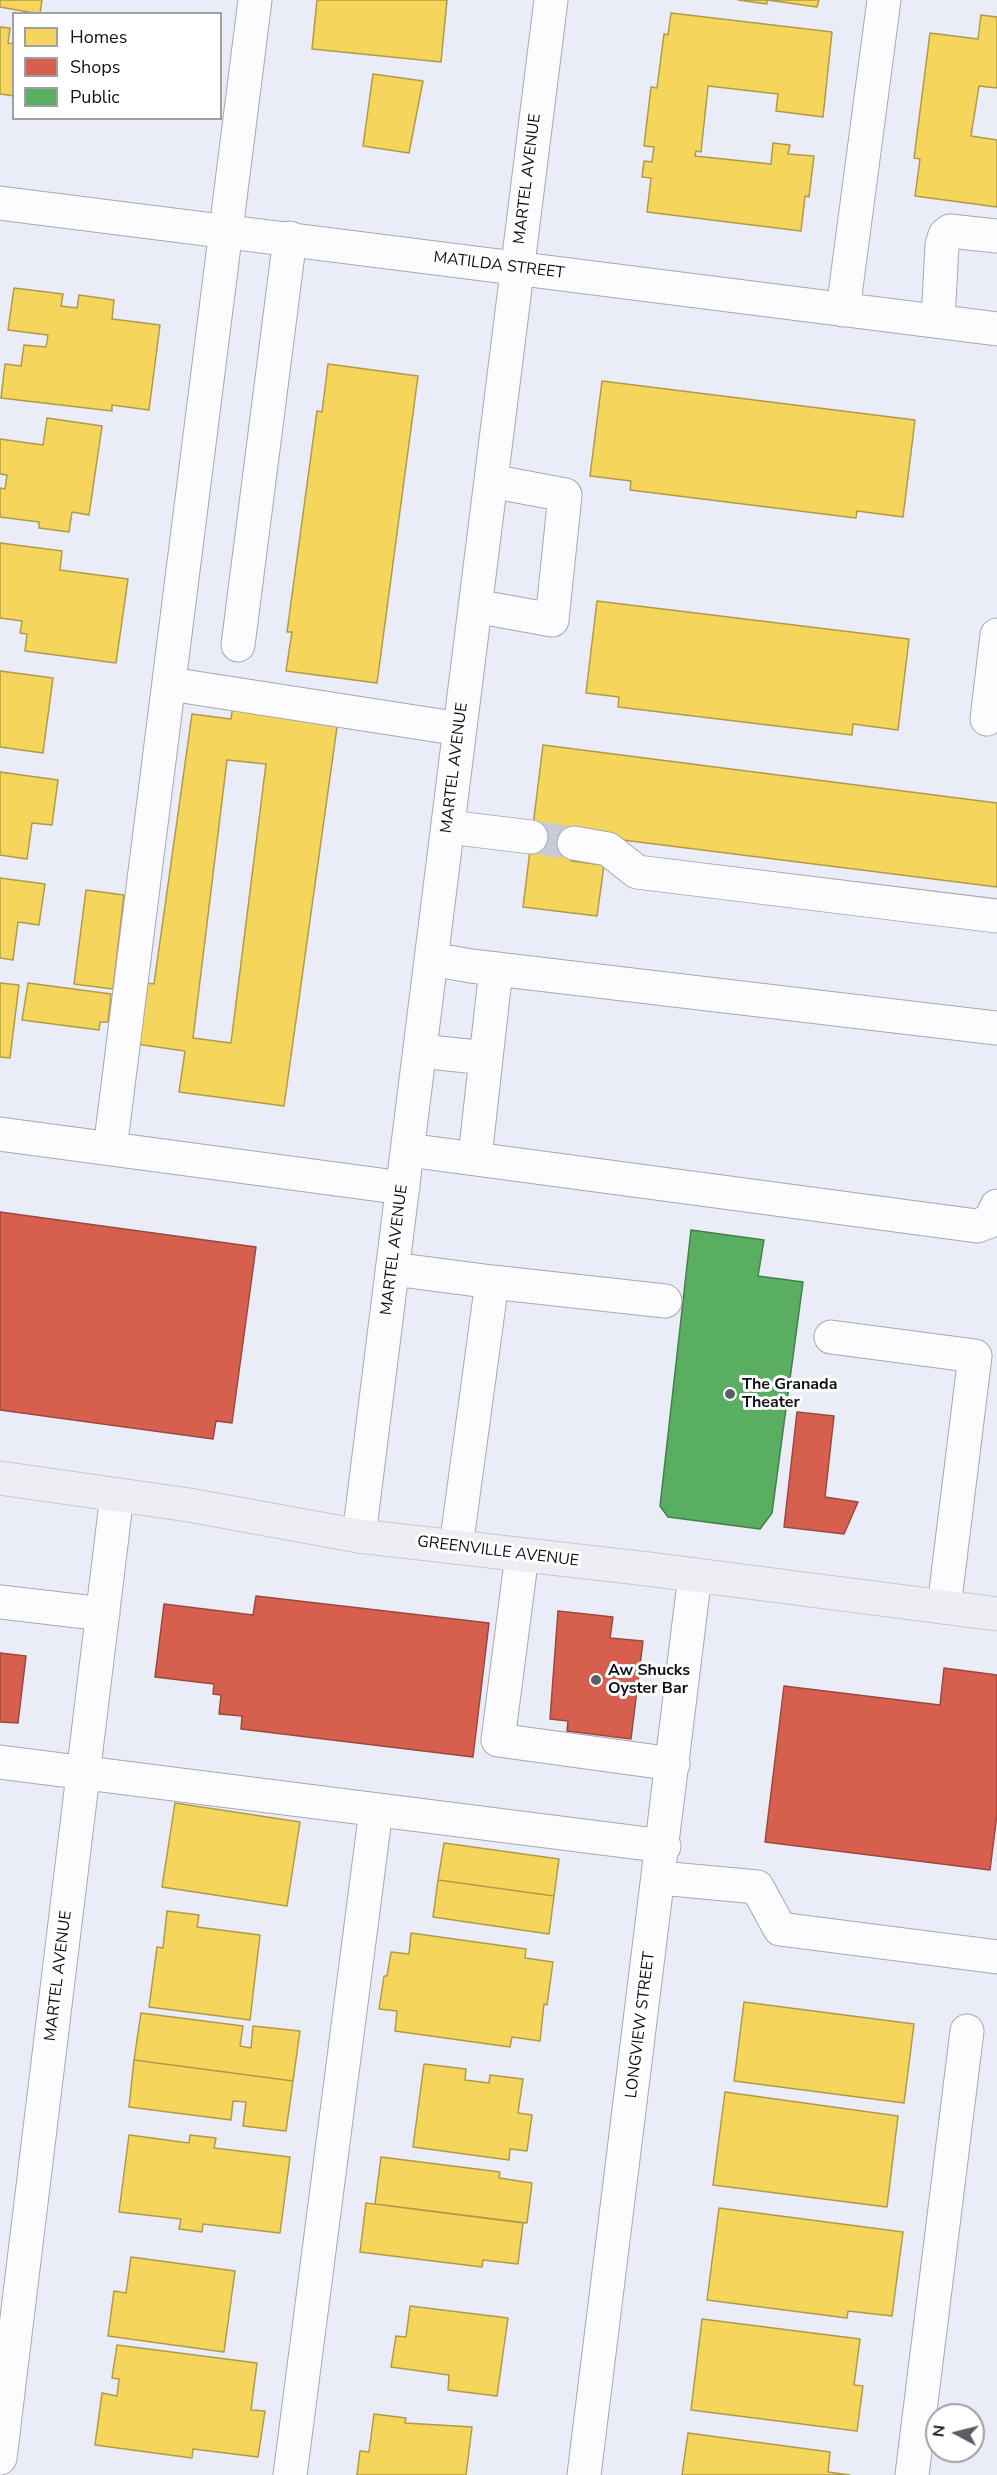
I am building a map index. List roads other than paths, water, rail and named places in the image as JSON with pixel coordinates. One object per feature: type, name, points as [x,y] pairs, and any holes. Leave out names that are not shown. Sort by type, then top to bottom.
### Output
[{"type":"main road","name":"GREENVILLE AVENUE","points":[[0,1478],[189,1505],[359,1536],[695,1575],[997,1614]]},
{"type":"street","points":[[110,1149],[255,0]]},
{"type":"street","name":"MARTEL AVENUE","points":[[359,1536],[550,0]]},
{"type":"street","points":[[843,310],[885,0]]},
{"type":"street","name":"MATILDA STREET","points":[[0,203],[997,329]]},
{"type":"street","points":[[938,321],[942,245],[945,235],[957,230],[997,236]]},
{"type":"street","points":[[238,645],[290,238]]},
{"type":"street","points":[[475,606],[552,620],[565,495],[491,481]]},
{"type":"street","points":[[987,719],[997,635]]},
{"type":"street","points":[[170,684],[460,729]]},
{"type":"street","points":[[448,827],[531,837]]},
{"type":"street","points":[[574,843],[608,849],[637,872],[997,916]]},
{"type":"street","points":[[431,959],[496,969],[997,1028]]},
{"type":"street","points":[[475,1157],[496,969]]},
{"type":"street","points":[[420,1052],[486,1058]]},
{"type":"street","points":[[0,1134],[403,1188]]},
{"type":"street","points":[[408,1150],[475,1157],[976,1227],[990,1221],[997,1206]]},
{"type":"street","points":[[393,1269],[665,1301]]},
{"type":"street","points":[[456,1548],[492,1282]]},
{"type":"street","points":[[831,1338],[975,1356],[944,1607]]},
{"type":"street","name":"MARTEL AVENUE","points":[[0,2458],[117,1495]]},
{"type":"street","points":[[522,1555],[498,1740],[673,1764]]},
{"type":"street","name":"LONGVIEW STREET","points":[[584,2475],[662,1862],[695,1575]]},
{"type":"street","points":[[0,1602],[103,1614]]},
{"type":"street","points":[[0,1761],[376,1810],[662,1862],[757,1887],[780,1929],[997,1957]]},
{"type":"street","points":[[290,2475],[376,1810]]},
{"type":"street","points":[[912,2475],[967,2031]]},
{"type":"tunnel","points":[[531,837],[574,843]]},
{"type":"place","name":"The Granada Theater","points":[[730,1394]]},
{"type":"place","name":"Aw Shucks Oyster Bar","points":[[596,1680]]}]
